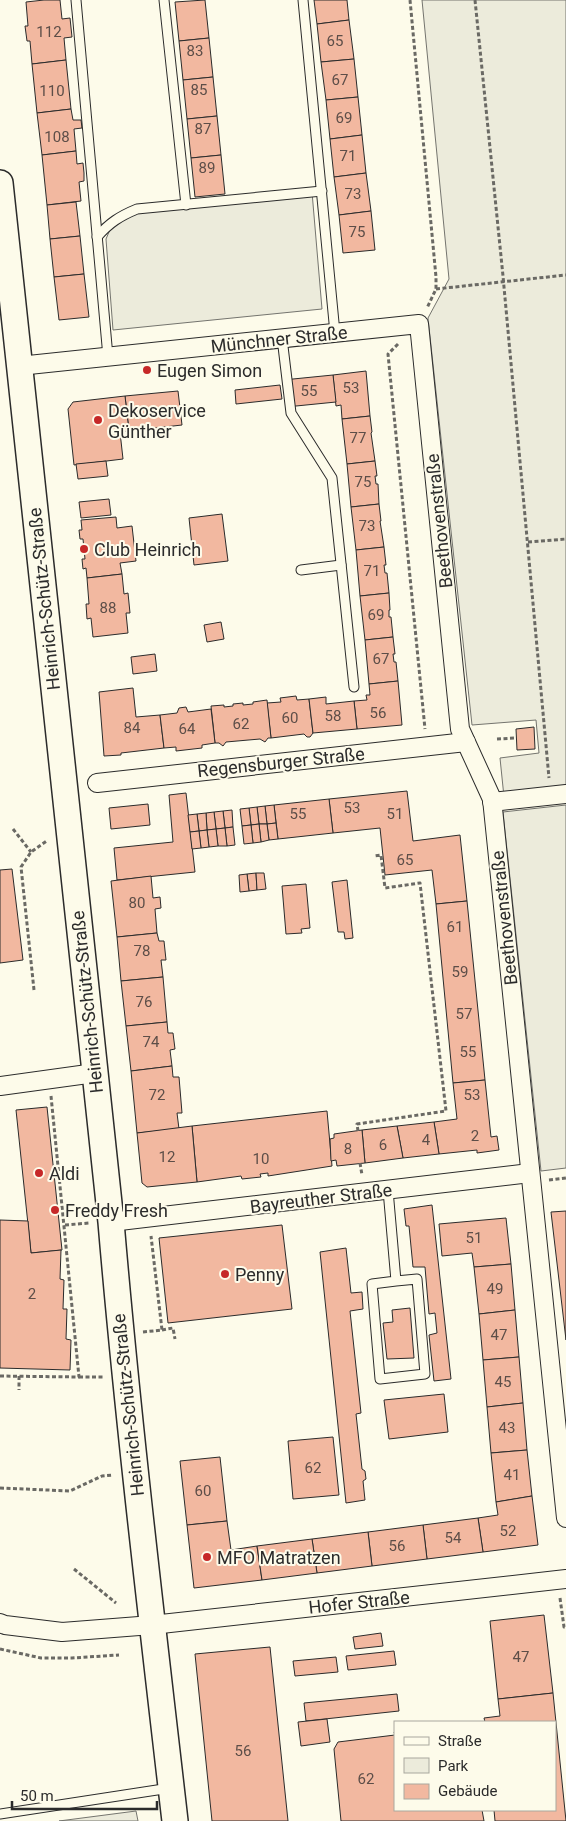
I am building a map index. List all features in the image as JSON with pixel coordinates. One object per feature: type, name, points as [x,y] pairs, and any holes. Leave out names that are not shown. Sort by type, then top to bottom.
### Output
[{"type":"main road","name":"Heinrich-Schütz-Straße","points":[[0,182],[111,1222],[120,1334],[175,1821]]},
{"type":"street","name":"Münchner Straße","points":[[19,366],[419,324]]},
{"type":"street","name":"Beethovenstraße","points":[[419,324],[460,729],[492,802],[566,1518]]},
{"type":"street","name":"Regensburger Straße","points":[[97,782],[466,742]]},
{"type":"street","points":[[492,802],[558,795]]},
{"type":"street","points":[[0,1086],[95,1073]]},
{"type":"street","name":"Bayreuther Straße","points":[[111,1222],[530,1174]]},
{"type":"street","name":"Hofer Straße","points":[[0,1623],[62,1632],[152,1625],[562,1579]]},
{"type":"lane","points":[[76,0],[108,357]]},
{"type":"lane","points":[[164,0],[186,204]]},
{"type":"lane","points":[[303,0],[335,333]]},
{"type":"lane","points":[[97,237],[108,225],[122,215],[137,209],[322,191]]},
{"type":"lane","points":[[282,338],[291,413],[332,478],[354,687]]},
{"type":"lane","points":[[301,570],[341,565]]},
{"type":"lane","points":[[388,1190],[396,1281]]},
{"type":"lane","points":[[417,1279],[425,1374],[380,1379],[372,1284],[396,1281],[417,1279]]},
{"type":"lane","points":[[0,1814],[171,1788]]},
{"type":"path","points":[[410,0],[436,289],[419,324],[388,354],[427,746]]},
{"type":"path","points":[[475,0],[528,542],[558,795]]},
{"type":"path","points":[[436,289],[566,275]]},
{"type":"path","points":[[528,542],[566,539]]},
{"type":"path","points":[[497,739],[516,738]]},
{"type":"path","points":[[13,829],[31,852]]},
{"type":"path","points":[[34,990],[21,867],[31,852],[48,840]]},
{"type":"path","points":[[358,1131],[358,1124],[446,1111],[420,884],[385,888],[381,855],[374,856]]},
{"type":"path","points":[[0,1376],[80,1377],[50,1079]]},
{"type":"path","points":[[148,1218],[162,1330]]},
{"type":"path","points":[[120,1334],[173,1328],[175,1339]]},
{"type":"path","points":[[19,1376],[19,1390]]},
{"type":"path","points":[[0,1488],[70,1491],[102,1476],[135,1472]]},
{"type":"path","points":[[74,1570],[116,1603]]},
{"type":"path","points":[[562,1579],[564,1627],[566,1628]]},
{"type":"path","points":[[0,1649],[42,1658],[119,1655]]},
{"type":"green space","points":[[422,0],[566,0],[566,790],[504,797],[500,758],[539,753],[536,720],[472,725],[428,318],[449,279]]},
{"type":"green space","points":[[312,192],[322,309],[113,330],[106,239],[112,225],[135,211]]},
{"type":"green space","points":[[566,805],[566,1168],[541,1171],[503,812]]},
{"type":"green space","points":[[136,1811],[138,1821],[59,1821]]},
{"type":"building","points":[[60,0],[62,19],[70,18],[72,37],[64,38],[66,60],[32,64],[30,41],[27,41],[25,26],[28,26],[26,2]]},
{"type":"building","points":[[205,0],[209,38],[179,41],[175,2]]},
{"type":"building","points":[[314,0],[347,0],[349,20],[317,24]]},
{"type":"building","points":[[349,20],[354,59],[321,62],[317,24]]},
{"type":"building","points":[[209,38],[213,77],[183,80],[179,41]]},
{"type":"building","points":[[354,59],[358,97],[326,100],[321,62]]},
{"type":"building","points":[[66,60],[71,109],[37,113],[32,64]]},
{"type":"building","points":[[213,77],[217,116],[187,119],[183,80]]},
{"type":"building","points":[[358,97],[362,135],[330,139],[326,100]]},
{"type":"building","points":[[71,109],[73,120],[81,120],[82,128],[74,129],[76,151],[42,155],[37,113]]},
{"type":"building","points":[[217,116],[221,155],[191,158],[187,119]]},
{"type":"building","points":[[362,135],[366,173],[334,177],[330,139]]},
{"type":"building","points":[[76,151],[77,164],[83,163],[84,173],[84,181],[79,182],[81,201],[47,205],[42,155]]},
{"type":"building","points":[[221,155],[225,194],[195,197],[191,158]]},
{"type":"building","points":[[366,173],[371,211],[339,215],[334,177]]},
{"type":"building","points":[[76,202],[80,236],[50,239],[47,205]]},
{"type":"building","points":[[371,211],[375,250],[343,253],[339,215]]},
{"type":"building","points":[[80,236],[84,274],[54,277],[50,239]]},
{"type":"building","points":[[84,274],[89,317],[59,320],[54,277]]},
{"type":"building","points":[[366,371],[370,416],[342,419],[341,405],[336,406],[333,375]]},
{"type":"building","points":[[333,375],[336,402],[286,407],[283,380]]},
{"type":"building","points":[[280,385],[282,399],[236,404],[235,390]]},
{"type":"building","points":[[178,391],[182,425],[129,431],[125,396]]},
{"type":"building","name":"Dekoservice Günther","points":[[125,396],[129,431],[120,432],[123,459],[74,465],[68,409],[73,402]]},
{"type":"building","points":[[370,416],[375,461],[347,464],[342,419]]},
{"type":"building","points":[[106,461],[108,476],[78,479],[76,464]]},
{"type":"building","points":[[375,461],[379,504],[351,507],[347,464]]},
{"type":"building","points":[[109,499],[111,515],[81,518],[79,502]]},
{"type":"building","points":[[379,504],[384,547],[356,550],[351,507]]},
{"type":"building","points":[[222,514],[228,561],[194,565],[189,518]]},
{"type":"building","points":[[116,517],[117,528],[132,526],[136,561],[120,563],[122,574],[87,578],[86,568],[83,569],[82,559],[85,559],[83,539],[80,539],[79,530],[82,530],[81,520]]},
{"type":"building","points":[[384,547],[386,565],[384,565],[385,573],[387,573],[389,593],[360,596],[356,550]]},
{"type":"building","points":[[122,574],[124,594],[128,593],[130,613],[126,613],[128,633],[93,637],[91,618],[87,619],[86,604],[89,604],[87,578]]},
{"type":"building","points":[[389,593],[389,617],[391,617],[393,637],[365,640],[360,596]]},
{"type":"building","points":[[221,622],[224,639],[207,642],[204,625]]},
{"type":"building","points":[[393,637],[395,654],[393,654],[398,681],[369,684],[365,640]]},
{"type":"building","points":[[155,654],[157,671],[133,674],[131,657]]},
{"type":"building","points":[[398,681],[402,725],[357,729],[354,701],[367,700],[366,695],[370,695],[369,684]]},
{"type":"building","points":[[133,688],[136,717],[160,715],[164,748],[104,756],[99,692]]},
{"type":"building","points":[[296,696],[297,700],[309,699],[313,733],[310,737],[304,734],[271,738],[267,703],[281,702],[280,698]]},
{"type":"building","points":[[326,697],[326,704],[354,701],[357,729],[313,733],[309,699]]},
{"type":"building","points":[[267,700],[271,738],[268,738],[265,742],[260,739],[226,742],[223,746],[215,743],[211,706],[224,705],[224,707],[233,706],[233,704],[253,704],[253,702]]},
{"type":"building","points":[[186,707],[188,712],[211,709],[215,743],[202,745],[202,748],[176,751],[176,747],[164,748],[160,715],[177,713],[179,708]]},
{"type":"building","points":[[534,727],[535,749],[517,750],[516,729]]},
{"type":"building","points":[[407,791],[413,841],[460,835],[467,901],[436,904],[432,870],[385,875],[380,828],[333,833],[329,799]]},
{"type":"building","points":[[186,793],[195,872],[117,880],[114,848],[173,842],[169,795]]},
{"type":"building","points":[[329,799],[333,833],[278,839],[274,805]]},
{"type":"building","points":[[148,804],[150,825],[111,829],[109,808]]},
{"type":"building","points":[[274,805],[276,823],[267,824],[265,806]]},
{"type":"building","points":[[265,806],[267,824],[259,824],[257,807]]},
{"type":"building","points":[[257,807],[259,824],[251,825],[249,808]]},
{"type":"building","points":[[249,808],[251,825],[242,826],[240,809]]},
{"type":"building","points":[[232,810],[233,827],[225,828],[223,811]]},
{"type":"building","points":[[223,811],[225,828],[216,829],[214,812]]},
{"type":"building","points":[[214,812],[216,829],[207,830],[206,813]]},
{"type":"building","points":[[206,813],[207,830],[199,831],[197,814]]},
{"type":"building","points":[[197,814],[199,831],[190,832],[188,815]]},
{"type":"building","points":[[276,823],[278,839],[269,840],[267,824]]},
{"type":"building","points":[[259,824],[267,824],[269,840],[261,842]]},
{"type":"building","points":[[259,824],[261,842],[253,843],[251,825]]},
{"type":"building","points":[[251,825],[253,843],[244,844],[242,826]]},
{"type":"building","points":[[233,827],[235,845],[227,846],[225,828]]},
{"type":"building","points":[[225,828],[227,846],[218,846],[216,829]]},
{"type":"building","points":[[216,829],[218,846],[209,847],[207,830]]},
{"type":"building","points":[[207,830],[209,847],[201,848],[199,831]]},
{"type":"building","points":[[199,831],[201,848],[192,849],[190,832]]},
{"type":"building","points":[[12,869],[23,960],[0,963],[0,870]]},
{"type":"building","points":[[256,873],[257,890],[249,891],[247,874]]},
{"type":"building","points":[[256,873],[264,873],[266,889],[257,890]]},
{"type":"building","points":[[247,874],[249,891],[240,892],[239,875]]},
{"type":"building","points":[[151,876],[153,898],[160,897],[161,908],[155,909],[157,933],[117,937],[111,881]]},
{"type":"building","points":[[347,880],[353,938],[345,939],[344,932],[338,932],[332,882]]},
{"type":"building","points":[[306,884],[310,928],[301,929],[302,933],[286,934],[282,886]]},
{"type":"building","points":[[467,901],[485,1080],[453,1083],[436,904]]},
{"type":"building","points":[[157,933],[159,941],[164,941],[166,960],[161,960],[163,977],[121,981],[117,937]]},
{"type":"building","points":[[163,977],[167,1022],[126,1026],[121,981]]},
{"type":"building","points":[[167,1022],[168,1033],[173,1033],[175,1049],[170,1050],[172,1066],[131,1071],[126,1026]]},
{"type":"building","points":[[172,1066],[173,1077],[179,1077],[182,1113],[177,1113],[179,1129],[137,1133],[131,1071]]},
{"type":"building","points":[[485,1080],[491,1137],[497,1136],[499,1150],[477,1153],[477,1150],[439,1154],[434,1122],[457,1119],[453,1083]]},
{"type":"building","points":[[47,1107],[62,1250],[31,1253],[16,1110]]},
{"type":"building","points":[[327,1111],[332,1166],[268,1176],[268,1173],[260,1174],[261,1177],[242,1179],[241,1176],[197,1182],[192,1126]]},
{"type":"building","points":[[434,1122],[439,1154],[403,1158],[397,1126]]},
{"type":"building","points":[[192,1126],[197,1182],[147,1187],[142,1183],[137,1133]]},
{"type":"building","points":[[397,1126],[403,1158],[365,1163],[362,1130]]},
{"type":"building","points":[[362,1130],[365,1163],[337,1166],[336,1160],[331,1161],[330,1139],[334,1138],[334,1134]]},
{"type":"building","points":[[432,1205],[451,1379],[434,1381],[429,1335],[437,1333],[435,1313],[429,1314],[425,1267],[413,1267],[409,1226],[406,1226],[404,1209]]},
{"type":"building","points":[[566,1211],[566,1340],[551,1212]]},
{"type":"building","points":[[506,1218],[511,1264],[474,1267],[472,1253],[442,1256],[439,1224]]},
{"type":"building","points":[[0,1220],[28,1221],[31,1253],[61,1250],[60,1279],[64,1280],[63,1309],[67,1309],[66,1339],[71,1340],[70,1370],[0,1368]]},
{"type":"building","name":"Penny","points":[[282,1225],[292,1309],[168,1323],[159,1238]]},
{"type":"building","points":[[346,1248],[351,1293],[362,1292],[363,1309],[350,1311],[361,1413],[356,1414],[362,1469],[365,1471],[366,1479],[363,1481],[365,1500],[346,1503],[320,1252]]},
{"type":"building","points":[[511,1264],[515,1310],[479,1314],[474,1267]]},
{"type":"building","points":[[410,1308],[414,1358],[387,1359],[383,1323],[393,1322],[392,1310]]},
{"type":"building","points":[[515,1310],[519,1357],[483,1360],[479,1314]]},
{"type":"building","points":[[519,1357],[523,1403],[487,1407],[483,1360]]},
{"type":"building","points":[[444,1394],[448,1432],[389,1439],[384,1400]]},
{"type":"building","points":[[523,1403],[527,1450],[491,1453],[487,1407]]},
{"type":"building","points":[[333,1437],[339,1495],[293,1499],[288,1441]]},
{"type":"building","points":[[527,1450],[532,1496],[496,1502],[491,1453]]},
{"type":"building","points":[[220,1457],[227,1521],[187,1525],[180,1461]]},
{"type":"building","points":[[532,1496],[538,1545],[483,1552],[478,1518],[498,1515],[496,1502]]},
{"type":"building","points":[[478,1518],[483,1552],[427,1559],[423,1525]]},
{"type":"building","points":[[227,1521],[231,1550],[257,1546],[262,1580],[194,1588],[187,1525]]},
{"type":"building","points":[[423,1525],[427,1559],[372,1566],[368,1532]]},
{"type":"building","points":[[368,1532],[372,1566],[317,1573],[312,1539]]},
{"type":"building","points":[[312,1539],[317,1573],[262,1580],[257,1546]]},
{"type":"building","points":[[544,1615],[553,1693],[498,1699],[490,1621]]},
{"type":"building","points":[[381,1633],[383,1646],[355,1649],[353,1637]]},
{"type":"building","points":[[270,1647],[288,1821],[212,1821],[195,1654]]},
{"type":"building","points":[[394,1651],[396,1665],[348,1670],[346,1656]]},
{"type":"building","points":[[336,1657],[338,1672],[295,1676],[293,1661]]},
{"type":"building","points":[[553,1693],[556,1721],[485,1721],[484,1718],[500,1716],[498,1699]]},
{"type":"building","points":[[397,1694],[399,1711],[306,1721],[304,1703]]},
{"type":"building","points":[[327,1719],[330,1742],[301,1746],[298,1722]]},
{"type":"building","points":[[556,1723],[566,1821],[495,1821],[494,1811],[556,1811]]},
{"type":"building","points":[[394,1735],[394,1811],[482,1811],[484,1821],[341,1821],[334,1749],[338,1742]]},
{"type":"place","name":"Eugen Simon","points":[[147,370]]},
{"type":"place","name":"Dekoservice Günther","points":[[98,420]]},
{"type":"place","name":"Club Heinrich","points":[[84,549]]},
{"type":"place","name":"Aldi","points":[[39,1173]]},
{"type":"place","name":"Freddy Fresh","points":[[55,1210]]},
{"type":"place","name":"Penny","points":[[225,1274]]},
{"type":"place","name":"MFO Matratzen","points":[[207,1557]]}]
